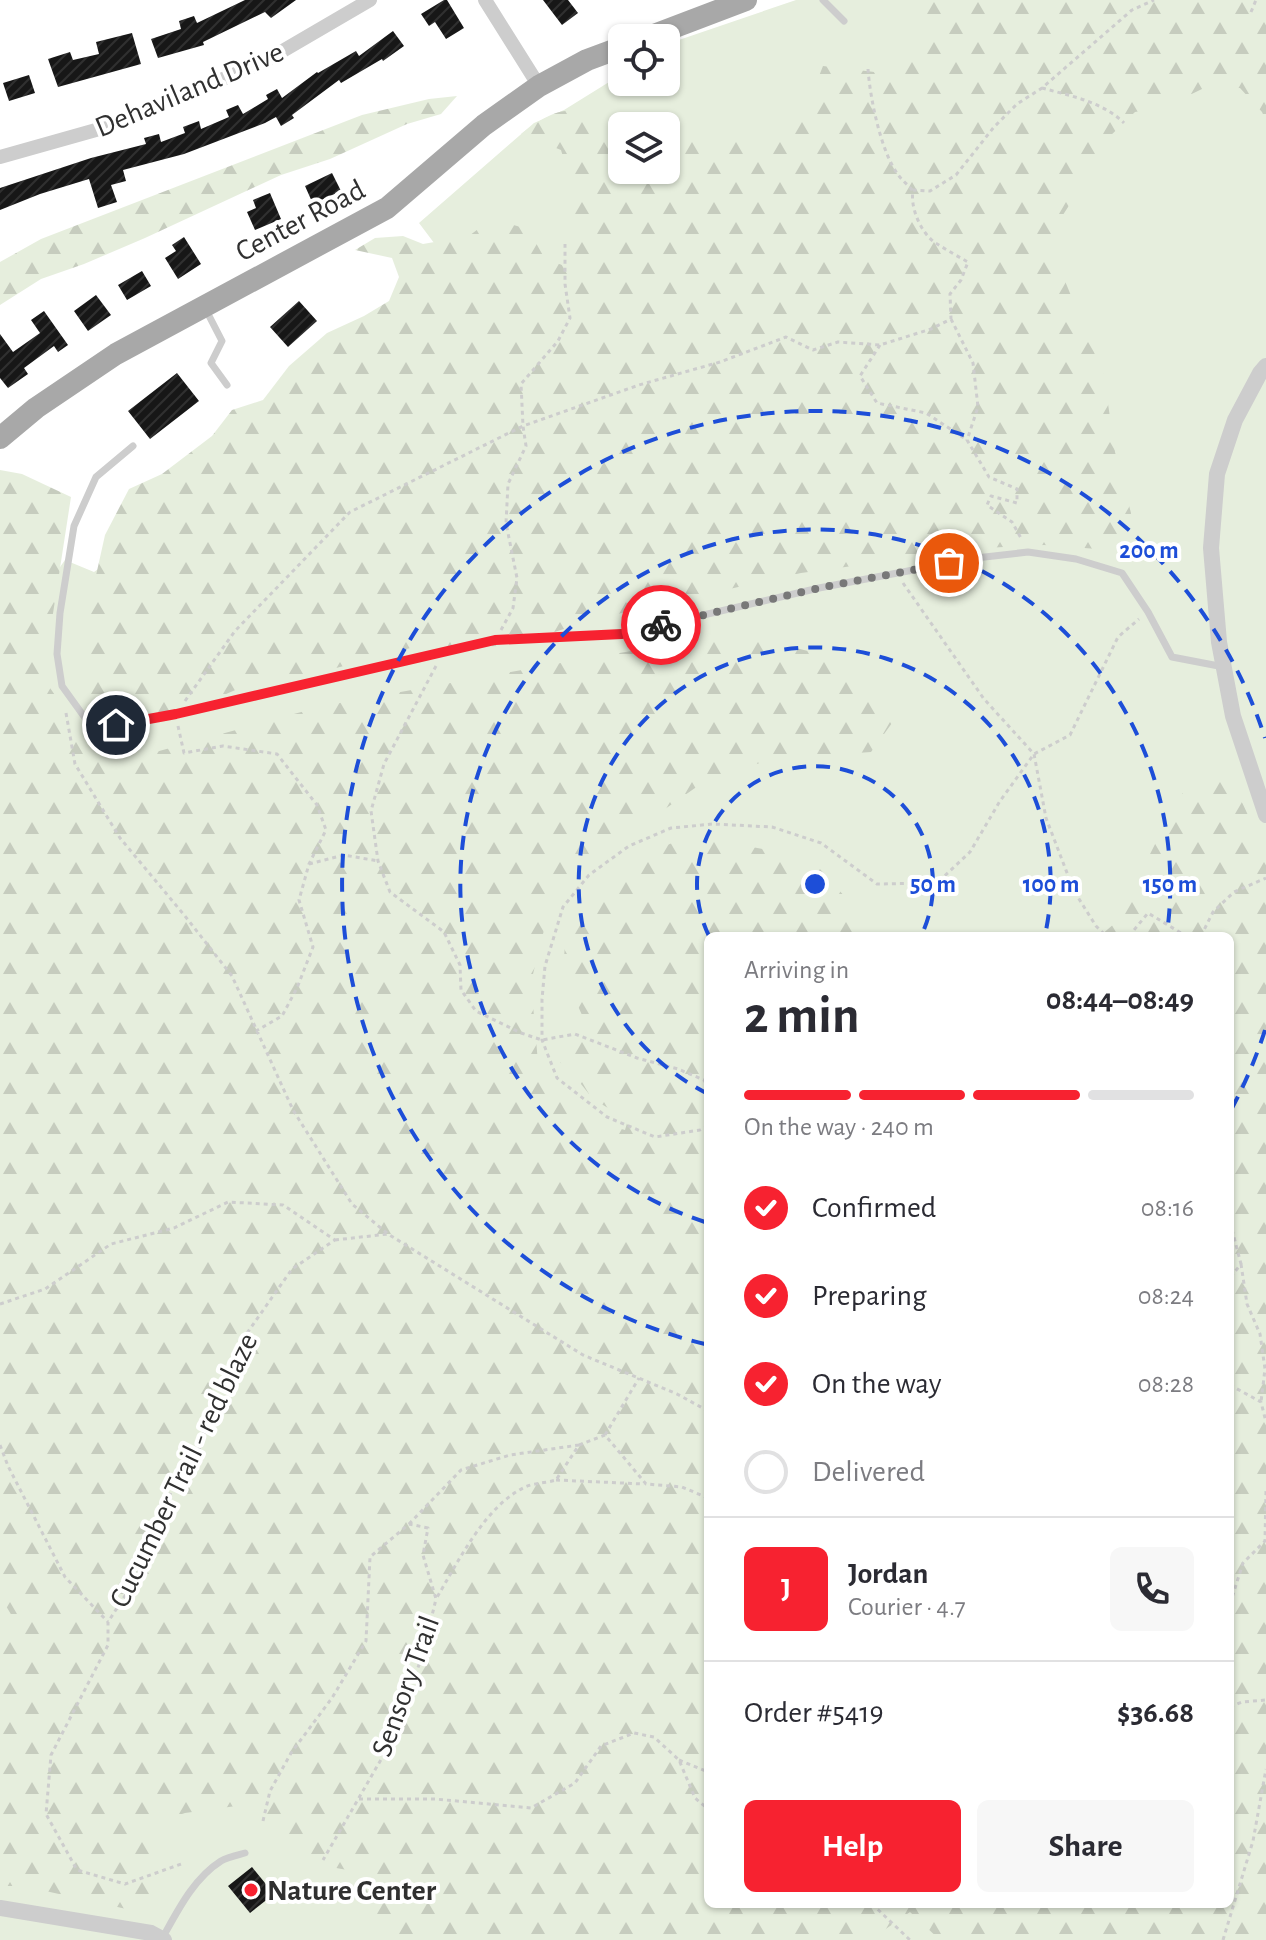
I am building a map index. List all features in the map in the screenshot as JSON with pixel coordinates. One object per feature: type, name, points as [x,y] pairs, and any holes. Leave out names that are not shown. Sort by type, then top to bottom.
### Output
[{"type":"main road","points":[[680,25],[746,0]]},
{"type":"main road","name":"Center Road","points":[[0,438],[36,408],[116,354],[387,208],[484,125],[539,86],[608,52]]},
{"type":"street","name":"Dehaviland Drive","points":[[0,157],[103,128],[262,63],[370,0]]},
{"type":"street","points":[[485,0],[539,86]]},
{"type":"street","points":[[1266,366],[1235,420],[1217,474],[1211,548],[1219,642],[1233,716],[1266,815]]},
{"type":"street","points":[[0,1908],[151,1933],[163,1940]]},
{"type":"lane","points":[[823,0],[844,21]]},
{"type":"lane","points":[[204,306],[222,341],[211,363],[227,385]]},
{"type":"lane","points":[[133,446],[96,477],[74,526],[60,613],[57,654],[62,686],[88,722],[116,725],[176,714],[495,640],[622,634],[819,588],[976,558],[1028,552],[1076,559],[1122,573],[1172,657],[1224,667]]},
{"type":"lane","points":[[163,1940],[181,1905],[200,1879],[222,1861],[245,1853]]},
{"type":"path","points":[[868,69],[870,96],[886,150],[898,175],[913,190],[930,191],[956,175],[1017,104],[1042,88],[1132,10],[1154,0]]},
{"type":"path","points":[[1251,12],[1256,0]]},
{"type":"path","points":[[1042,88],[1113,112],[1124,123]]},
{"type":"path","points":[[913,190],[911,201],[931,240],[968,262],[961,280],[950,294],[951,319],[973,363],[978,407],[967,440]]},
{"type":"path","points":[[495,640],[513,608],[517,578],[506,523],[508,484],[526,446],[521,384],[558,341],[570,318],[565,284],[565,244]]},
{"type":"path","points":[[256,1031],[282,1016],[313,947],[299,900],[309,864],[326,830],[317,805],[277,754],[223,746],[184,753],[176,714],[235,631],[350,512],[523,426],[639,385],[720,362],[786,337],[813,350],[838,342],[880,345],[931,329],[951,319]]},
{"type":"path","points":[[880,345],[860,376],[877,403],[926,413],[967,440],[989,477],[1017,489],[1017,503],[991,496],[987,505],[1012,522],[1028,552]]},
{"type":"path","points":[[896,573],[984,699],[1034,754],[1046,818],[1074,891],[1102,932]]},
{"type":"path","points":[[704,1128],[655,1137],[607,1117],[557,1078],[542,1040],[545,966],[563,907],[589,875],[629,846],[671,828],[713,824],[772,827],[821,843],[877,884],[937,883],[970,852],[1000,801],[1034,754],[1070,735],[1118,637],[1148,612]]},
{"type":"path","points":[[444,652],[384,764],[371,811],[378,861],[390,892],[444,932],[460,965],[461,990],[476,1011],[542,1040],[575,1034],[704,1080]]},
{"type":"path","points":[[62,686],[75,764],[120,838],[232,976],[293,1110],[352,1204],[388,1234],[583,1355],[677,1394],[704,1409]]},
{"type":"path","points":[[309,864],[344,855],[378,861]]},
{"type":"path","points":[[1203,932],[1213,912],[1234,892],[1266,878]]},
{"type":"path","points":[[1132,932],[1148,913],[1179,932]]},
{"type":"path","points":[[0,1304],[45,1289],[111,1244],[174,1228],[228,1202],[283,1205],[335,1240],[388,1234]]},
{"type":"path","points":[[1234,1237],[1247,1304],[1260,1334],[1265,1369],[1261,1402],[1266,1422]]},
{"type":"path","name":"Cucumber Trail - red blaze","points":[[184,1863],[125,1884],[77,1870],[46,1814],[51,1755],[108,1645],[108,1622],[141,1571],[164,1519],[174,1479],[198,1453],[218,1389],[245,1336],[292,1269],[335,1240]]},
{"type":"path","points":[[1234,1273],[1241,1264]]},
{"type":"path","points":[[409,1524],[461,1470],[510,1455],[579,1445],[605,1435],[639,1378]]},
{"type":"path","points":[[1234,1387],[1261,1402]]},
{"type":"path","points":[[605,1435],[646,1484]]},
{"type":"path","name":"Cucumber Trail - red blaze","points":[[0,1445],[65,1577],[108,1622]]},
{"type":"path","points":[[556,1480],[579,1445]]},
{"type":"path","points":[[436,1599],[471,1540],[496,1508],[525,1487],[556,1480],[646,1484],[682,1487],[704,1496]]},
{"type":"path","points":[[1234,1591],[1243,1563],[1265,1541],[1266,1491]]},
{"type":"path","name":"Sensory Trail","points":[[263,1821],[270,1791],[291,1753],[332,1698],[366,1641],[370,1557],[409,1524],[428,1528],[423,1555],[436,1599],[423,1653],[394,1737],[323,1860]]},
{"type":"path","points":[[1234,1705],[1266,1700]]},
{"type":"path","points":[[359,1799],[435,1799],[531,1808],[575,1783],[601,1746],[634,1733],[654,1737],[679,1760],[704,1770]]},
{"type":"path","points":[[679,1760],[695,1798],[704,1806]]},
{"type":"path","points":[[1234,1904],[1253,1841],[1266,1769]]},
{"type":"path","points":[[878,1908],[910,1940]]},
{"type":"path","points":[[1223,1940],[1233,1908]]},
{"type":"green space","points":[[796,0],[1266,0],[1266,1940],[0,1940],[0,651],[65,560],[94,572],[474,296],[419,223],[534,123],[564,110],[608,83],[608,96],[680,96],[680,40]]},
{"type":"green space","points":[[912,0],[1266,0],[1266,121],[1262,112],[1240,88],[1202,89],[1165,107],[1135,112],[1107,139],[1090,173],[1059,221],[1058,264],[1104,376],[1115,452],[1131,513],[1129,535],[1111,550],[1044,545],[985,548],[801,573],[595,619],[511,646],[414,647],[314,674],[240,688],[138,732],[89,696],[83,634],[105,535],[129,489],[162,474],[212,436],[232,410],[263,400],[289,366],[327,333],[389,301],[399,277],[392,258],[355,250],[375,238],[403,236],[423,244],[469,236],[491,219],[528,229],[545,259],[565,266],[573,261],[574,218],[569,179],[561,150],[521,134],[537,123],[562,111],[608,122],[608,184],[680,184],[680,135],[708,137],[787,133],[800,124],[823,66],[883,73],[915,60],[928,36]]},
{"type":"green space","points":[[457,96],[441,114],[407,124],[330,159],[281,175],[145,238],[41,279],[0,305],[0,262],[41,239],[362,115],[429,99]]},
{"type":"green space","points":[[0,470],[22,474],[71,497],[43,678],[90,745],[130,759],[323,706],[738,634],[808,651],[871,682],[900,712],[871,752],[772,759],[705,781],[555,886],[531,982],[539,1074],[567,1105],[604,1124],[625,1130],[628,1120],[593,1099],[553,1056],[566,1048],[582,1015],[563,973],[566,929],[599,886],[636,857],[680,840],[725,842],[810,858],[880,932],[704,932],[704,1908],[1234,1908],[1234,932],[1105,932],[1115,923],[1179,797],[1197,779],[1214,773],[1234,785],[1266,854],[1266,1940],[940,1940],[910,1912],[870,1940],[376,1940],[377,1915],[353,1871],[297,1861],[236,1806],[185,1813],[146,1826],[157,1888],[131,1910],[23,1886],[0,1886],[0,1665],[12,1616],[0,1596]]},
{"type":"building","points":[[245,0],[296,0],[271,18],[265,12],[203,42],[204,45],[158,58],[151,39],[181,29],[179,21],[194,16],[197,23]]},
{"type":"building","points":[[447,0],[464,28],[446,39],[435,22],[429,26],[421,14]]},
{"type":"building","points":[[543,0],[568,0],[578,13],[562,25]]},
{"type":"building","points":[[393,31],[404,46],[341,83],[339,80],[281,126],[276,117],[184,154],[123,170],[126,181],[111,185],[117,202],[98,208],[89,179],[0,210],[0,188],[91,158],[146,144],[144,138],[159,134],[161,142],[185,133],[183,127],[199,121],[201,129],[229,117],[226,110],[238,105],[243,114],[268,99],[266,95],[277,89],[282,98],[317,72],[356,51],[359,56]]},
{"type":"building","points":[[132,33],[141,64],[58,87],[48,59],[70,52],[73,60],[99,54],[96,42]]},
{"type":"building","points":[[29,75],[35,93],[9,101],[3,83]]},
{"type":"building","points":[[332,173],[341,191],[313,204],[305,186]]},
{"type":"building","points":[[270,193],[281,219],[255,230],[247,212],[256,208],[253,200]]},
{"type":"building","points":[[184,237],[201,264],[178,279],[165,258],[176,251],[172,245]]},
{"type":"building","points":[[142,271],[151,286],[127,300],[118,285]]},
{"type":"building","points":[[96,295],[111,315],[88,331],[74,311]]},
{"type":"building","points":[[299,301],[317,321],[288,347],[270,327]]},
{"type":"building","points":[[44,311],[68,345],[58,352],[54,346],[24,368],[28,374],[8,388],[0,378],[0,334],[13,352],[40,333],[31,320]]},
{"type":"building","points":[[177,373],[199,401],[150,439],[128,411]]},
{"type":"building","name":"Nature Center","points":[[252,1867],[274,1894],[250,1913],[228,1886]]},
{"type":"way so far","points":[[661,625],[819,588],[949,563]]},
{"type":"place","name":"Nature Center","points":[[251,1890]]},
{"type":"route","points":[[116,725],[495,640],[622,634],[661,625]]}]
